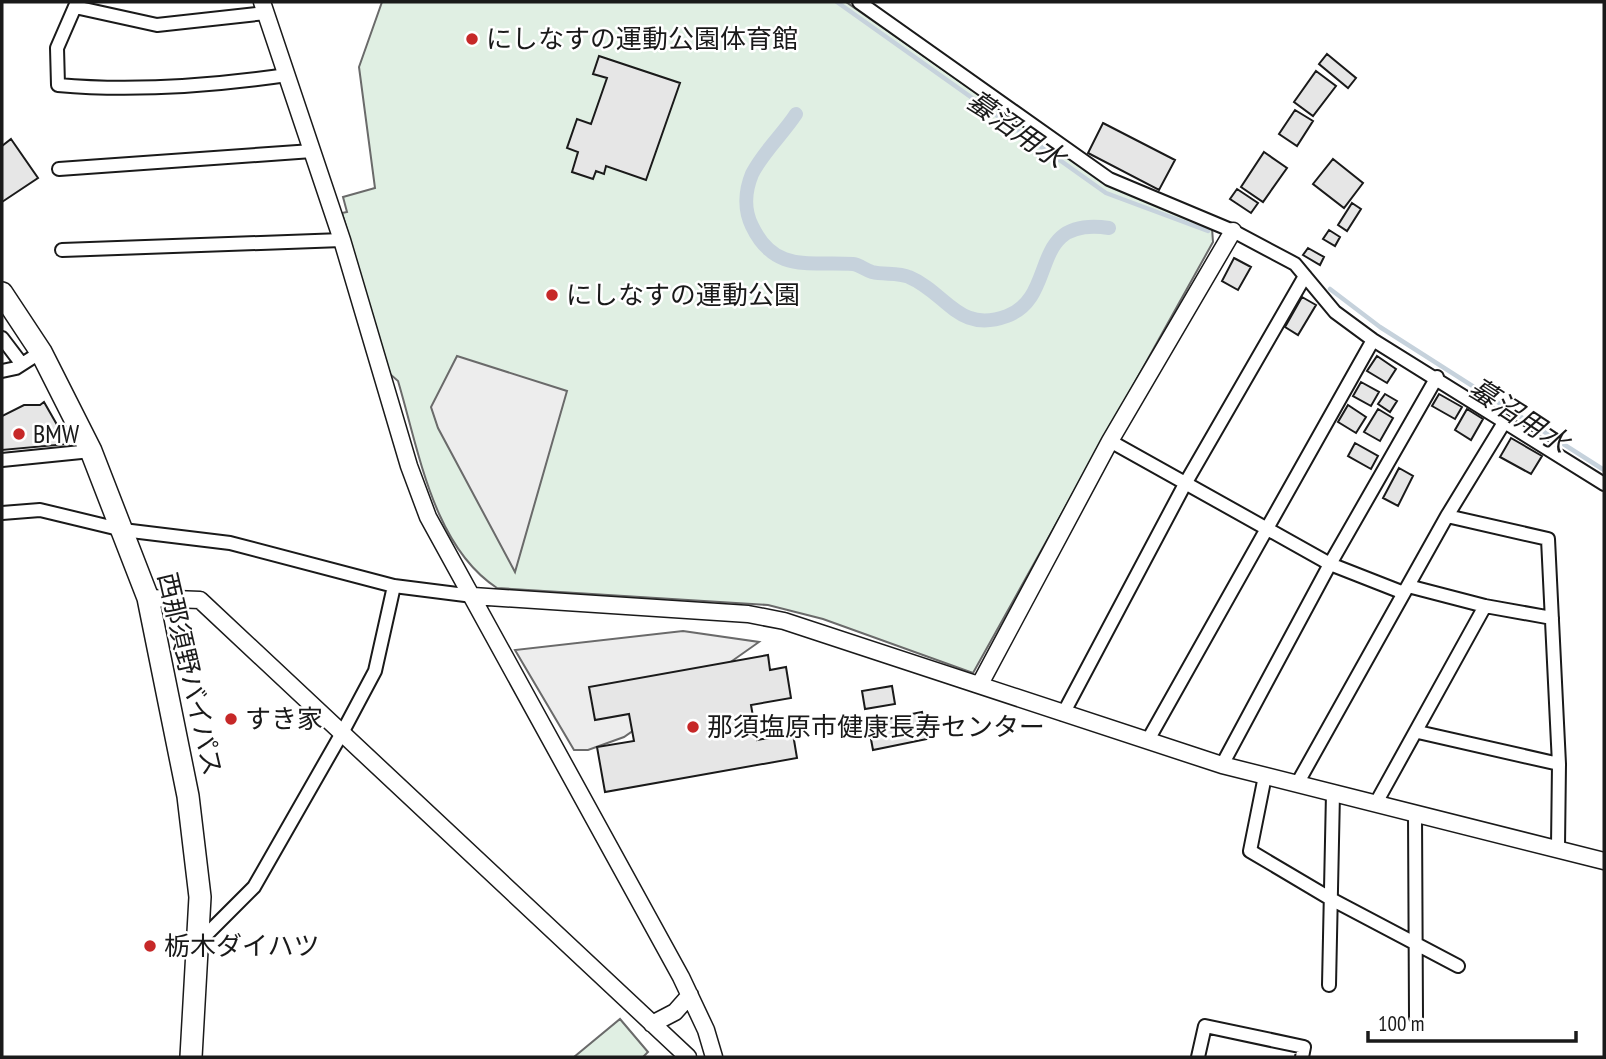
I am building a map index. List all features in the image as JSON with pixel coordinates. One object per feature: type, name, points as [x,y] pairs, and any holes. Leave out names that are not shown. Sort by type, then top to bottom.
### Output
[{"type":"highway","name":"西那須野バイパス","points":[[2,293],[41,352],[91,451],[148,598],[188,796],[200,897],[191,1057]]},
{"type":"street","points":[[859,2],[1109,179],[1233,231],[1295,264],[1335,312],[1373,340],[1437,377],[1604,484]]},
{"type":"street","points":[[287,75],[211,86],[104,89],[58,85],[57,48],[76,5],[157,25],[264,7],[287,75],[342,240],[420,495],[690,995],[714,1057]]},
{"type":"street","points":[[59,169],[312,151]]},
{"type":"street","points":[[980,684],[1110,441],[1233,231]]},
{"type":"street","points":[[62,250],[342,240]]},
{"type":"street","points":[[1063,714],[1185,484],[1305,276]]},
{"type":"street","points":[[2,338],[21,363]]},
{"type":"street","points":[[1148,740],[1373,340]]},
{"type":"street","points":[[2,371],[16,368],[41,352]]},
{"type":"street","points":[[1222,765],[1330,564],[1437,377]]},
{"type":"street","points":[[1297,785],[1447,516],[1505,421]]},
{"type":"street","points":[[1110,441],[1330,564],[1406,590],[1552,618]]},
{"type":"street","points":[[2,460],[91,451]]},
{"type":"street","points":[[2,513],[40,510],[123,530],[230,543],[394,586],[473,596],[760,616],[784,621],[1222,765],[1558,846],[1604,860]]},
{"type":"street","points":[[1447,516],[1548,539],[1559,764],[1558,846]]},
{"type":"street","points":[[199,942],[254,887],[342,733],[375,671],[394,586]]},
{"type":"street","points":[[148,598],[200,600],[688,1057]]},
{"type":"street","points":[[1376,803],[1418,732],[1485,606]]},
{"type":"street","points":[[1418,732],[1559,764]]},
{"type":"street","points":[[1265,776],[1250,851],[1331,899],[1458,966]]},
{"type":"street","points":[[1329,985],[1333,793]]},
{"type":"street","points":[[1415,813],[1416,1017]]},
{"type":"street","points":[[652,1024],[675,1012],[690,995]]},
{"type":"street","points":[[1198,1057],[1205,1026],[1304,1047],[1302,1057]]},
{"type":"green space","name":"にしなすの運動公園","points":[[382,2],[846,2],[1107,184],[1212,228],[1213,242],[973,673],[823,619],[768,605],[497,588],[475,570],[457,548],[431,495],[398,381],[390,374],[342,213],[347,212],[343,197],[375,188],[359,67]]},
{"type":"green space","points":[[620,1019],[648,1052],[643,1057],[574,1057]]},
{"type":"shaded area","points":[[457,356],[567,391],[515,572],[438,428],[431,407]]},
{"type":"shaded area","points":[[683,631],[759,642],[624,737],[588,750],[574,750],[515,650]]},
{"type":"building","points":[[1327,54],[1356,78],[1348,88],[1319,64]]},
{"type":"building","points":[[599,56],[680,83],[646,180],[606,166],[604,174],[596,171],[593,179],[572,172],[578,152],[567,148],[577,119],[591,124],[607,78],[593,74]]},
{"type":"building","points":[[1316,71],[1336,86],[1313,116],[1294,102]]},
{"type":"building","points":[[1295,110],[1313,121],[1297,146],[1279,134]]},
{"type":"building","points":[[1103,123],[1175,160],[1159,190],[1088,153]]},
{"type":"building","points":[[11,139],[38,178],[2,202],[2,146]]},
{"type":"building","points":[[1264,152],[1287,168],[1263,202],[1241,187]]},
{"type":"building","points":[[1333,159],[1363,183],[1344,208],[1313,184]]},
{"type":"building","points":[[1237,189],[1258,203],[1251,213],[1230,199]]},
{"type":"building","points":[[1352,203],[1361,209],[1347,231],[1338,225]]},
{"type":"building","points":[[1329,230],[1340,237],[1335,246],[1323,239]]},
{"type":"building","points":[[1308,248],[1324,257],[1320,265],[1303,255]]},
{"type":"building","points":[[1234,258],[1251,267],[1238,290],[1222,281]]},
{"type":"building","points":[[1302,297],[1316,305],[1298,335],[1285,327]]},
{"type":"building","points":[[1377,356],[1396,369],[1387,383],[1367,371]]},
{"type":"building","points":[[1361,382],[1379,392],[1371,406],[1353,396]]},
{"type":"building","points":[[1385,394],[1397,401],[1390,412],[1378,404]]},
{"type":"building","points":[[1439,394],[1462,407],[1455,419],[1432,406]]},
{"type":"building","points":[[44,402],[68,444],[2,450],[2,416],[24,405],[40,405]]},
{"type":"building","points":[[1348,405],[1366,417],[1356,433],[1338,422]]},
{"type":"building","points":[[1378,409],[1393,418],[1380,441],[1364,432]]},
{"type":"building","points":[[1467,409],[1483,419],[1471,440],[1455,430]]},
{"type":"building","points":[[1511,438],[1542,456],[1531,474],[1500,457]]},
{"type":"building","points":[[1355,443],[1378,456],[1371,469],[1348,456]]},
{"type":"building","points":[[1399,468],[1413,476],[1398,506],[1383,498]]},
{"type":"building","name":"那須塩原市健康長寿センター","points":[[768,655],[770,670],[786,667],[791,698],[751,705],[757,740],[793,734],[797,758],[605,792],[597,747],[634,741],[629,714],[595,720],[589,687]]},
{"type":"building","points":[[892,686],[895,704],[865,709],[862,691]]},
{"type":"building","points":[[922,712],[927,739],[873,750],[868,723]]},
{"type":"waterway","name":"蟇沼用水","points":[[837,2],[1106,193],[1208,231]]},
{"type":"waterway","points":[[796,114],[752,174],[747,194],[752,226],[771,252],[783,258],[795,262],[853,264],[872,272],[905,275],[922,284],[964,316],[976,320],[990,320],[1007,316],[1023,306],[1034,292],[1054,245],[1066,234],[1083,228],[1109,228]]},
{"type":"waterway","name":"蟇沼用水","points":[[1330,289],[1380,327],[1604,470]]},
{"type":"place","name":"にしなすの運動公園体育館","points":[[472,39]]},
{"type":"place","name":"にしなすの運動公園","points":[[552,295]]},
{"type":"place","name":"BMW","points":[[19,434]]},
{"type":"place","name":"すき家","points":[[231,719]]},
{"type":"place","name":"那須塩原市健康長寿センター","points":[[693,727]]},
{"type":"place","name":"栃木ダイハツ","points":[[150,946]]}]
